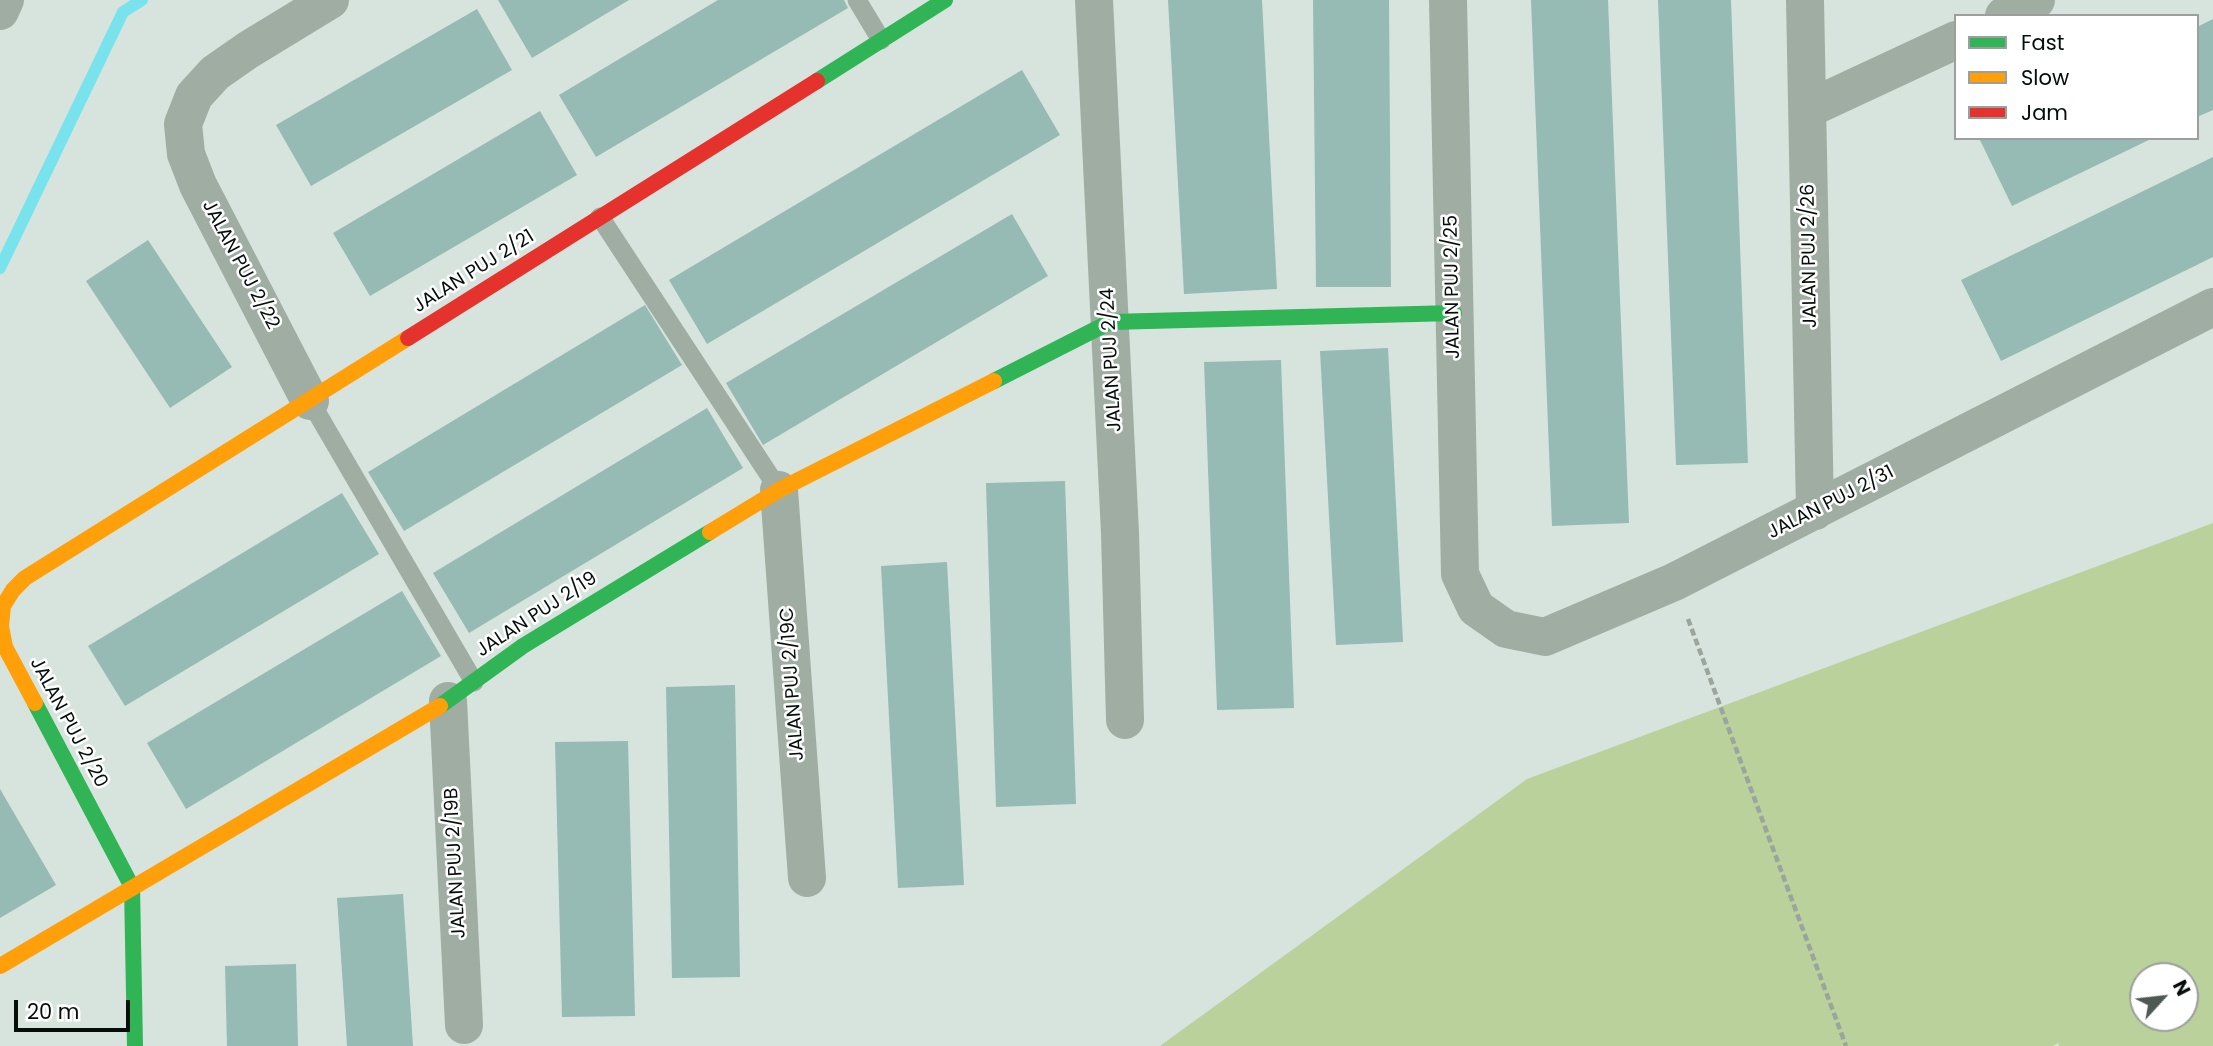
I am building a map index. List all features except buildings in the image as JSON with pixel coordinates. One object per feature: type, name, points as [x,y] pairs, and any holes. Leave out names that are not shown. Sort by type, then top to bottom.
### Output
[{"type":"street","points":[[0,11],[5,0]]},
{"type":"street","name":"JALAN PUJ 2/22","points":[[310,401],[198,185],[186,154],[183,124],[194,96],[215,73],[330,0]]},
{"type":"street","name":"JALAN PUJ 2/21","points":[[25,578],[946,0]]},
{"type":"street","name":"JALAN PUJ 2/24","points":[[1094,0],[1120,533],[1125,720]]},
{"type":"street","name":"JALAN PUJ 2/25","points":[[1448,0],[1460,575]]},
{"type":"street","name":"JALAN PUJ 2/26","points":[[1805,0],[1815,511]]},
{"type":"street","points":[[2008,14],[2036,0]]},
{"type":"street","points":[[1808,109],[1954,41]]},
{"type":"street","name":"JALAN PUJ 2/31","points":[[1460,575],[1476,608],[1506,629],[1545,637],[1674,582],[2213,307]]},
{"type":"street","points":[[1110,322],[1454,313]]},
{"type":"street","name":"JALAN PUJ 2/19","points":[[0,965],[461,691],[523,646],[779,490],[1110,322]]},
{"type":"street","name":"JALAN PUJ 2/19C","points":[[779,490],[807,878]]},
{"type":"street","name":"JALAN PUJ 2/20","points":[[25,578],[3,606],[1,626],[5,647],[132,887]]},
{"type":"street","name":"JALAN PUJ 2/19B","points":[[461,691],[464,1025]]},
{"type":"street","points":[[132,887],[135,1046]]},
{"type":"lane","points":[[857,0],[881,40]]},
{"type":"lane","points":[[600,216],[779,490]]},
{"type":"lane","points":[[310,401],[461,691]]},
{"type":"path","points":[[1674,582],[1846,1046]]},
{"type":"green space","points":[[2213,523],[2213,1046],[2059,1046],[2058,1043],[2053,1046],[1160,1046],[1527,779]]},
{"type":"waterway","points":[[0,268],[123,12],[142,0]]},
{"type":"traffic: fast","points":[[817,81],[945,0]]},
{"type":"traffic: fast","points":[[994,381],[1110,322],[1454,313]]},
{"type":"traffic: fast","points":[[440,706],[523,646],[710,532]]},
{"type":"traffic: fast","points":[[35,703],[132,887],[135,1046]]},
{"type":"traffic: slow","points":[[35,703],[5,647],[1,626],[3,606],[25,578],[408,338]]},
{"type":"traffic: slow","points":[[710,532],[779,490],[994,381]]},
{"type":"traffic: slow","points":[[0,966],[440,706]]},
{"type":"traffic: jam","points":[[408,338],[817,81]]}]
